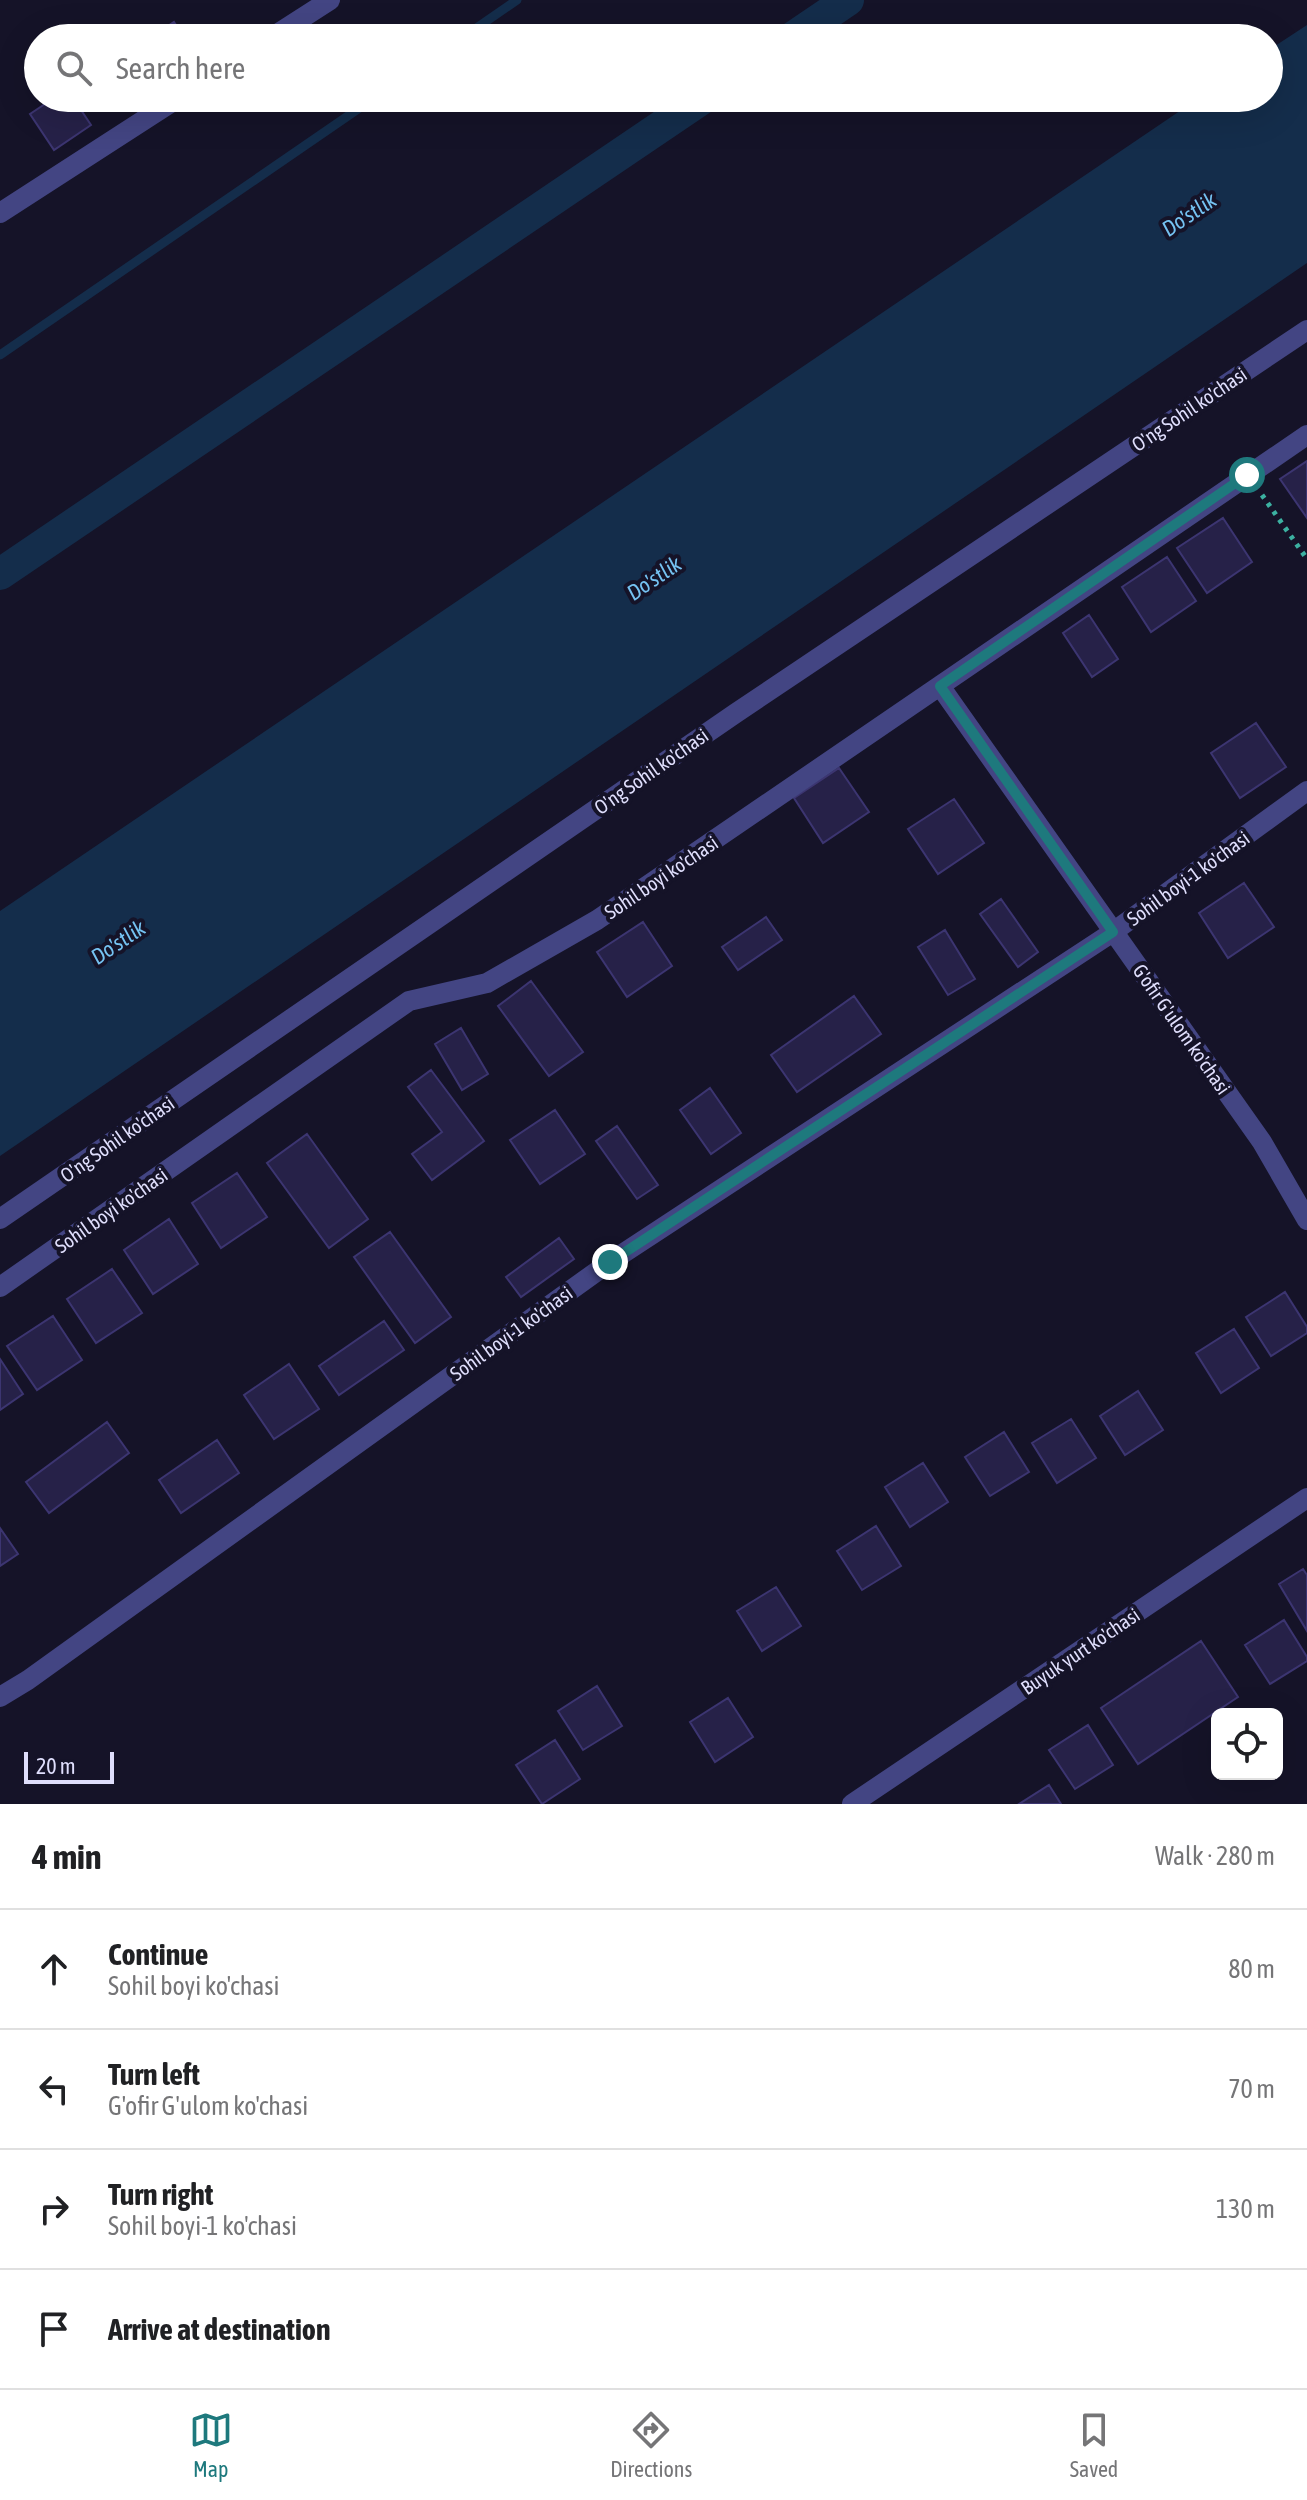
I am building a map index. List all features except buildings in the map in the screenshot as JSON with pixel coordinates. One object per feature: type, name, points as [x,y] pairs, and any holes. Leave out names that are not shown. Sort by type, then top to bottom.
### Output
[{"type":"street","points":[[293,24],[330,0]]},
{"type":"street","points":[[0,213],[156,112]]},
{"type":"street","name":"O'ng Sohil ko'chasi","points":[[0,1219],[749,704],[1307,330]]},
{"type":"street","name":"Sohil boyi ko'chasi","points":[[0,1287],[409,1001],[487,983],[597,920],[1307,435]]},
{"type":"street","name":"G'ofir G'ulom ko'chasi","points":[[940,686],[1262,1142],[1307,1220]]},
{"type":"street","name":"Sohil boyi-1 ko'chasi","points":[[0,1697],[28,1680],[610,1262],[1113,932],[1307,791]]},
{"type":"street","name":"Buyuk yurt ko'chasi","points":[[852,1804],[1307,1498]]},
{"type":"path","points":[[1247,475],[1307,559]]},
{"type":"water","name":"Do'stlik","points":[[1307,25],[1307,263],[0,1156],[0,911],[1178,112],[1283,112],[1283,41]]},
{"type":"waterway","points":[[482,24],[517,0]]},
{"type":"waterway","points":[[813,24],[848,0]]},
{"type":"waterway","points":[[0,355],[354,112]]},
{"type":"waterway","points":[[0,574],[682,112]]},
{"type":"route","points":[[610,1262],[1113,932],[940,686],[1247,475]]}]
